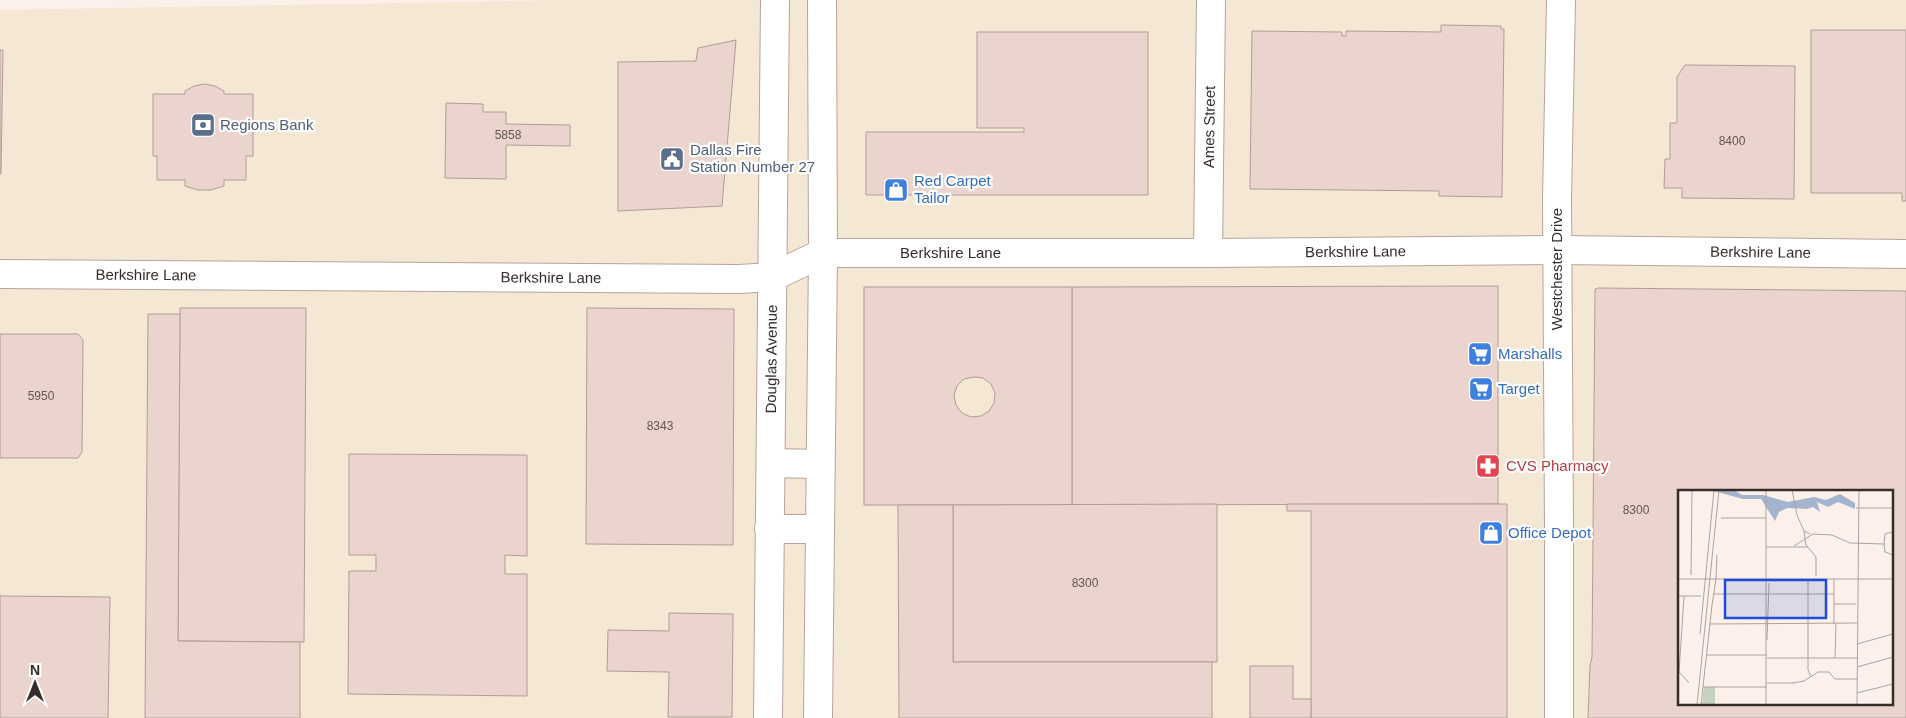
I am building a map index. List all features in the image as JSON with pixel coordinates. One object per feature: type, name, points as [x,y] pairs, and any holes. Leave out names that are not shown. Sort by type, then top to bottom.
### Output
[{"type":"street","name":"Douglas Avenue","points":[[768,718],[774,0]]},
{"type":"street","points":[[818,718],[823,253],[822,0]]},
{"type":"street","name":"Ames Street","points":[[1208,253],[1211,0]]},
{"type":"street","name":"Westchester Drive","points":[[1559,718],[1557,198],[1561,0]]},
{"type":"street","name":"Berkshire Lane","points":[[0,274],[578,278],[772,277],[823,253],[1208,253],[1558,250],[1906,254]]},
{"type":"street","points":[[770,463],[820,464]]},
{"type":"street","points":[[769,529],[820,529]]},
{"type":"shaded area","points":[[560,0],[1906,0],[1906,718],[0,718],[0,10]]},
{"type":"building","points":[[1441,25],[1501,26],[1501,29],[1504,29],[1502,197],[1439,196],[1439,191],[1250,189],[1252,31],[1342,32],[1342,36],[1346,36],[1346,31],[1441,32]]},
{"type":"building","points":[[1811,30],[1906,30],[1906,201],[1902,201],[1902,193],[1811,193]]},
{"type":"building","points":[[977,32],[1148,32],[1148,195],[866,195],[866,132],[1024,132],[1024,128],[977,128]]},
{"type":"building","name":"Dallas Fire Station Number 27","points":[[736,40],[722,206],[618,211],[618,62],[696,61],[698,48]]},
{"type":"building","points":[[0,50],[3,50],[1,174],[0,174]]},
{"type":"building","points":[[1685,65],[1795,66],[1794,199],[1682,198],[1682,188],[1664,188],[1665,159],[1670,159],[1670,123],[1677,123],[1677,77]]},
{"type":"building","name":"Regions Bank","points":[[205,84],[215,86],[224,91],[224,94],[253,94],[253,156],[246,156],[246,180],[224,180],[224,186],[211,190],[198,190],[185,186],[185,180],[157,180],[157,156],[153,156],[153,94],[185,94],[185,91],[194,86]]},
{"type":"building","points":[[446,103],[483,104],[483,112],[506,112],[506,124],[570,125],[570,146],[506,145],[506,179],[445,178]]},
{"type":"building","points":[[1498,286],[1498,504],[1072,505],[1072,287]]},
{"type":"building","points":[[864,287],[1072,287],[1072,505],[864,505]],"holes":[[[983,378],[991,384],[995,393],[994,403],[989,411],[981,416],[971,417],[962,413],[956,405],[954,395],[957,386],[964,379]]]},
{"type":"building","points":[[1595,289],[1906,291],[1906,718],[1588,718],[1592,657]]},
{"type":"building","points":[[180,308],[306,308],[304,642],[178,641]]},
{"type":"building","points":[[587,308],[734,309],[733,545],[586,544]]},
{"type":"building","points":[[148,314],[180,314],[178,641],[300,642],[300,718],[145,718]]},
{"type":"building","points":[[0,334],[78,334],[83,340],[82,452],[78,458],[0,458]]},
{"type":"building","points":[[349,454],[527,455],[527,556],[505,555],[505,574],[527,574],[527,696],[348,694],[349,571],[376,571],[376,555],[349,555]]},
{"type":"building","points":[[1217,504],[1217,662],[953,662],[953,505]]},
{"type":"building","points":[[1287,504],[1507,504],[1507,718],[1311,718],[1311,511],[1287,511]]},
{"type":"building","points":[[898,505],[953,505],[953,662],[1212,662],[1212,718],[899,718]]},
{"type":"building","points":[[0,596],[110,597],[108,718],[0,718]]},
{"type":"building","points":[[669,613],[733,614],[732,717],[668,717],[669,672],[607,671],[608,630],[669,631]]},
{"type":"building","points":[[1250,666],[1293,666],[1293,699],[1311,699],[1311,718],[1250,718]]},
{"type":"place","name":"Regions Bank","points":[[203,125]]},
{"type":"place","name":"Dallas Fire Station Number 27","points":[[672,159]]},
{"type":"place","name":"Red Carpet Tailor","points":[[896,190]]},
{"type":"place","name":"Marshalls","points":[[1480,354]]},
{"type":"place","name":"Target","points":[[1481,389]]},
{"type":"place","name":"CVS Pharmacy","points":[[1488,466]]},
{"type":"place","name":"Office Depot","points":[[1491,533]]}]
